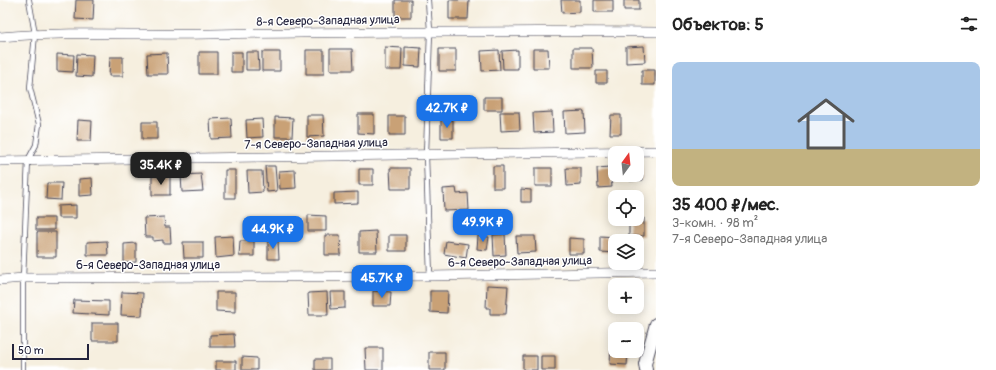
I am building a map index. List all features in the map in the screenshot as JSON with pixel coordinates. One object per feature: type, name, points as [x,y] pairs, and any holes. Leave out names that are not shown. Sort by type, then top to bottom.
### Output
[{"type":"street","name":"8-я Северо-Западная улица","points":[[0,37],[35,34],[171,35],[430,31],[656,32]]},
{"type":"street","name":"7-я Северо-Западная улица","points":[[0,161],[656,151]]},
{"type":"street","name":"6-я Северо-Западная улица","points":[[0,280],[23,278],[430,276],[656,272]]},
{"type":"street","points":[[646,370],[645,364],[656,324]]},
{"type":"lane","points":[[23,370],[23,278],[28,160],[36,145],[39,124],[30,88],[35,34],[29,0]]},
{"type":"lane","points":[[428,0],[430,31],[426,155],[430,276]]},
{"type":"building","points":[[76,0],[94,0],[93,20],[75,19]]},
{"type":"building","points":[[395,0],[411,0],[411,17],[395,17]]},
{"type":"building","points":[[449,0],[469,0],[468,19],[449,19]]},
{"type":"building","points":[[561,0],[580,0],[580,12],[562,13]]},
{"type":"building","points":[[594,0],[613,0],[613,12],[594,12]]},
{"type":"building","points":[[624,0],[639,0],[639,10],[624,10]]},
{"type":"building","points":[[644,46],[645,62],[626,63],[626,47]]},
{"type":"building","points":[[385,47],[402,48],[401,70],[385,70]]},
{"type":"building","points":[[405,47],[421,48],[420,67],[405,66]]},
{"type":"building","points":[[573,48],[592,48],[593,68],[573,68]]},
{"type":"building","points":[[330,49],[352,49],[353,70],[330,70]]},
{"type":"building","points":[[439,49],[456,49],[456,71],[439,71]]},
{"type":"building","points":[[533,49],[548,49],[549,68],[533,68]]},
{"type":"building","points":[[306,50],[324,50],[324,74],[306,74]]},
{"type":"building","points":[[499,50],[500,70],[482,71],[481,51]]},
{"type":"building","points":[[518,50],[518,69],[503,69],[502,51]]},
{"type":"building","points":[[199,52],[217,52],[217,74],[199,74]]},
{"type":"building","points":[[231,52],[242,52],[242,72],[231,72]]},
{"type":"building","points":[[246,52],[258,52],[259,70],[246,70]]},
{"type":"building","points":[[262,52],[280,52],[280,71],[262,71]]},
{"type":"building","points":[[167,53],[168,74],[148,74],[147,54]]},
{"type":"building","points":[[57,54],[74,55],[73,72],[57,71]]},
{"type":"building","points":[[77,54],[93,55],[92,77],[76,76]]},
{"type":"building","points":[[110,57],[123,57],[123,76],[109,76]]},
{"type":"building","points":[[642,70],[655,70],[655,85],[642,85]]},
{"type":"building","points":[[596,71],[607,71],[607,83],[596,83]]},
{"type":"building","points":[[484,97],[502,97],[502,110],[484,110]]},
{"type":"building","points":[[584,111],[585,132],[565,133],[564,112]]},
{"type":"building","points":[[500,112],[519,112],[520,130],[501,131]]},
{"type":"building","points":[[552,112],[553,132],[534,133],[533,113]]},
{"type":"building","points":[[358,114],[374,114],[374,134],[358,133]]},
{"type":"building","points":[[307,115],[323,115],[324,136],[307,137]]},
{"type":"building","points":[[611,115],[621,115],[621,134],[610,134]]},
{"type":"building","points":[[389,116],[405,116],[405,135],[389,135]]},
{"type":"building","points":[[275,117],[293,118],[292,137],[275,137]]},
{"type":"building","points":[[231,118],[232,138],[211,139],[210,119]]},
{"type":"building","points":[[262,119],[263,137],[247,138],[246,120]]},
{"type":"building","points":[[78,120],[92,121],[91,141],[77,141]]},
{"type":"building","points":[[441,120],[453,120],[453,138],[441,138]]},
{"type":"building","points":[[142,122],[157,122],[157,139],[142,139]]},
{"type":"building","points":[[265,166],[275,166],[277,191],[267,192]]},
{"type":"building","points":[[493,166],[503,166],[503,188],[493,188]]},
{"type":"building","points":[[608,167],[608,182],[612,182],[612,187],[598,188],[597,168]]},
{"type":"building","points":[[390,168],[410,168],[410,189],[391,189]]},
{"type":"building","points":[[535,168],[552,168],[552,186],[535,186]]},
{"type":"building","points":[[566,168],[581,168],[581,185],[567,186]]},
{"type":"building","points":[[359,169],[373,169],[373,185],[359,185]]},
{"type":"building","points":[[225,170],[235,170],[235,198],[225,198]]},
{"type":"building","points":[[295,170],[296,188],[280,189],[279,171]]},
{"type":"building","points":[[247,171],[262,171],[263,192],[248,193]]},
{"type":"building","points":[[201,174],[203,191],[182,192],[181,175]]},
{"type":"building","points":[[152,176],[170,176],[170,195],[152,195]]},
{"type":"building","points":[[92,178],[93,195],[79,196],[79,179]]},
{"type":"building","points":[[47,183],[62,183],[61,200],[46,199]]},
{"type":"building","points":[[456,188],[457,194],[468,193],[469,210],[444,211],[443,189]]},
{"type":"building","points":[[521,189],[531,190],[531,202],[521,202]]},
{"type":"building","points":[[358,192],[358,203],[334,204],[334,193]]},
{"type":"building","points":[[76,205],[76,218],[58,218],[58,206]]},
{"type":"building","points":[[308,215],[326,216],[326,231],[308,231]]},
{"type":"building","points":[[164,217],[165,227],[170,227],[171,243],[163,243],[163,240],[153,241],[153,237],[145,237],[144,218]]},
{"type":"building","points":[[36,218],[54,218],[54,230],[36,230]]},
{"type":"building","points":[[629,226],[644,226],[644,234],[629,234]]},
{"type":"building","points":[[376,231],[377,252],[359,252],[359,232]]},
{"type":"building","points":[[37,232],[56,232],[56,257],[37,257]]},
{"type":"building","points":[[505,234],[506,255],[494,256],[493,235]]},
{"type":"building","points":[[325,235],[340,235],[341,255],[325,255]]},
{"type":"building","points":[[389,235],[406,235],[406,251],[389,251]]},
{"type":"building","points":[[233,236],[234,256],[216,258],[215,237]]},
{"type":"building","points":[[478,236],[489,237],[487,250],[477,249]]},
{"type":"building","points":[[516,236],[535,236],[536,252],[517,253]]},
{"type":"building","points":[[600,236],[608,236],[608,253],[600,252]]},
{"type":"building","points":[[569,238],[584,239],[584,254],[569,254]]},
{"type":"building","points":[[107,241],[108,255],[87,255],[87,242]]},
{"type":"building","points":[[240,241],[254,241],[254,256],[239,256]]},
{"type":"building","points":[[268,241],[278,241],[279,259],[268,259]]},
{"type":"building","points":[[446,241],[468,244],[466,258],[444,254]]},
{"type":"building","points":[[183,242],[203,242],[203,258],[184,258]]},
{"type":"building","points":[[136,243],[136,262],[124,263],[124,244]]},
{"type":"building","points":[[487,285],[508,286],[506,314],[490,314],[490,308],[486,308]]},
{"type":"building","points":[[373,291],[391,292],[390,306],[373,306]]},
{"type":"building","points":[[430,291],[448,291],[447,313],[430,312]]},
{"type":"building","points":[[122,292],[143,293],[142,316],[121,315]]},
{"type":"building","points":[[216,292],[235,292],[235,312],[216,311]]},
{"type":"building","points":[[327,292],[328,315],[309,315],[308,293]]},
{"type":"building","points":[[330,292],[345,292],[345,308],[331,309]]},
{"type":"building","points":[[74,300],[109,301],[109,315],[73,313]]},
{"type":"building","points":[[92,323],[118,323],[118,341],[92,341]]},
{"type":"building","points":[[234,334],[235,347],[210,347],[210,335]]},
{"type":"building","points":[[365,348],[383,348],[383,370],[366,370]]},
{"type":"building","points":[[429,352],[445,352],[445,370],[429,370]]},
{"type":"building","points":[[523,356],[537,356],[537,370],[523,370]]},
{"type":"building","points":[[541,356],[555,356],[555,370],[541,370]]},
{"type":"building","points":[[242,357],[257,358],[257,370],[242,370]]},
{"type":"building","points":[[610,358],[628,358],[627,365],[610,364]]},
{"type":"building","points":[[315,359],[330,359],[330,370],[315,370]]},
{"type":"building","points":[[216,361],[236,361],[236,370],[216,370]]}]
